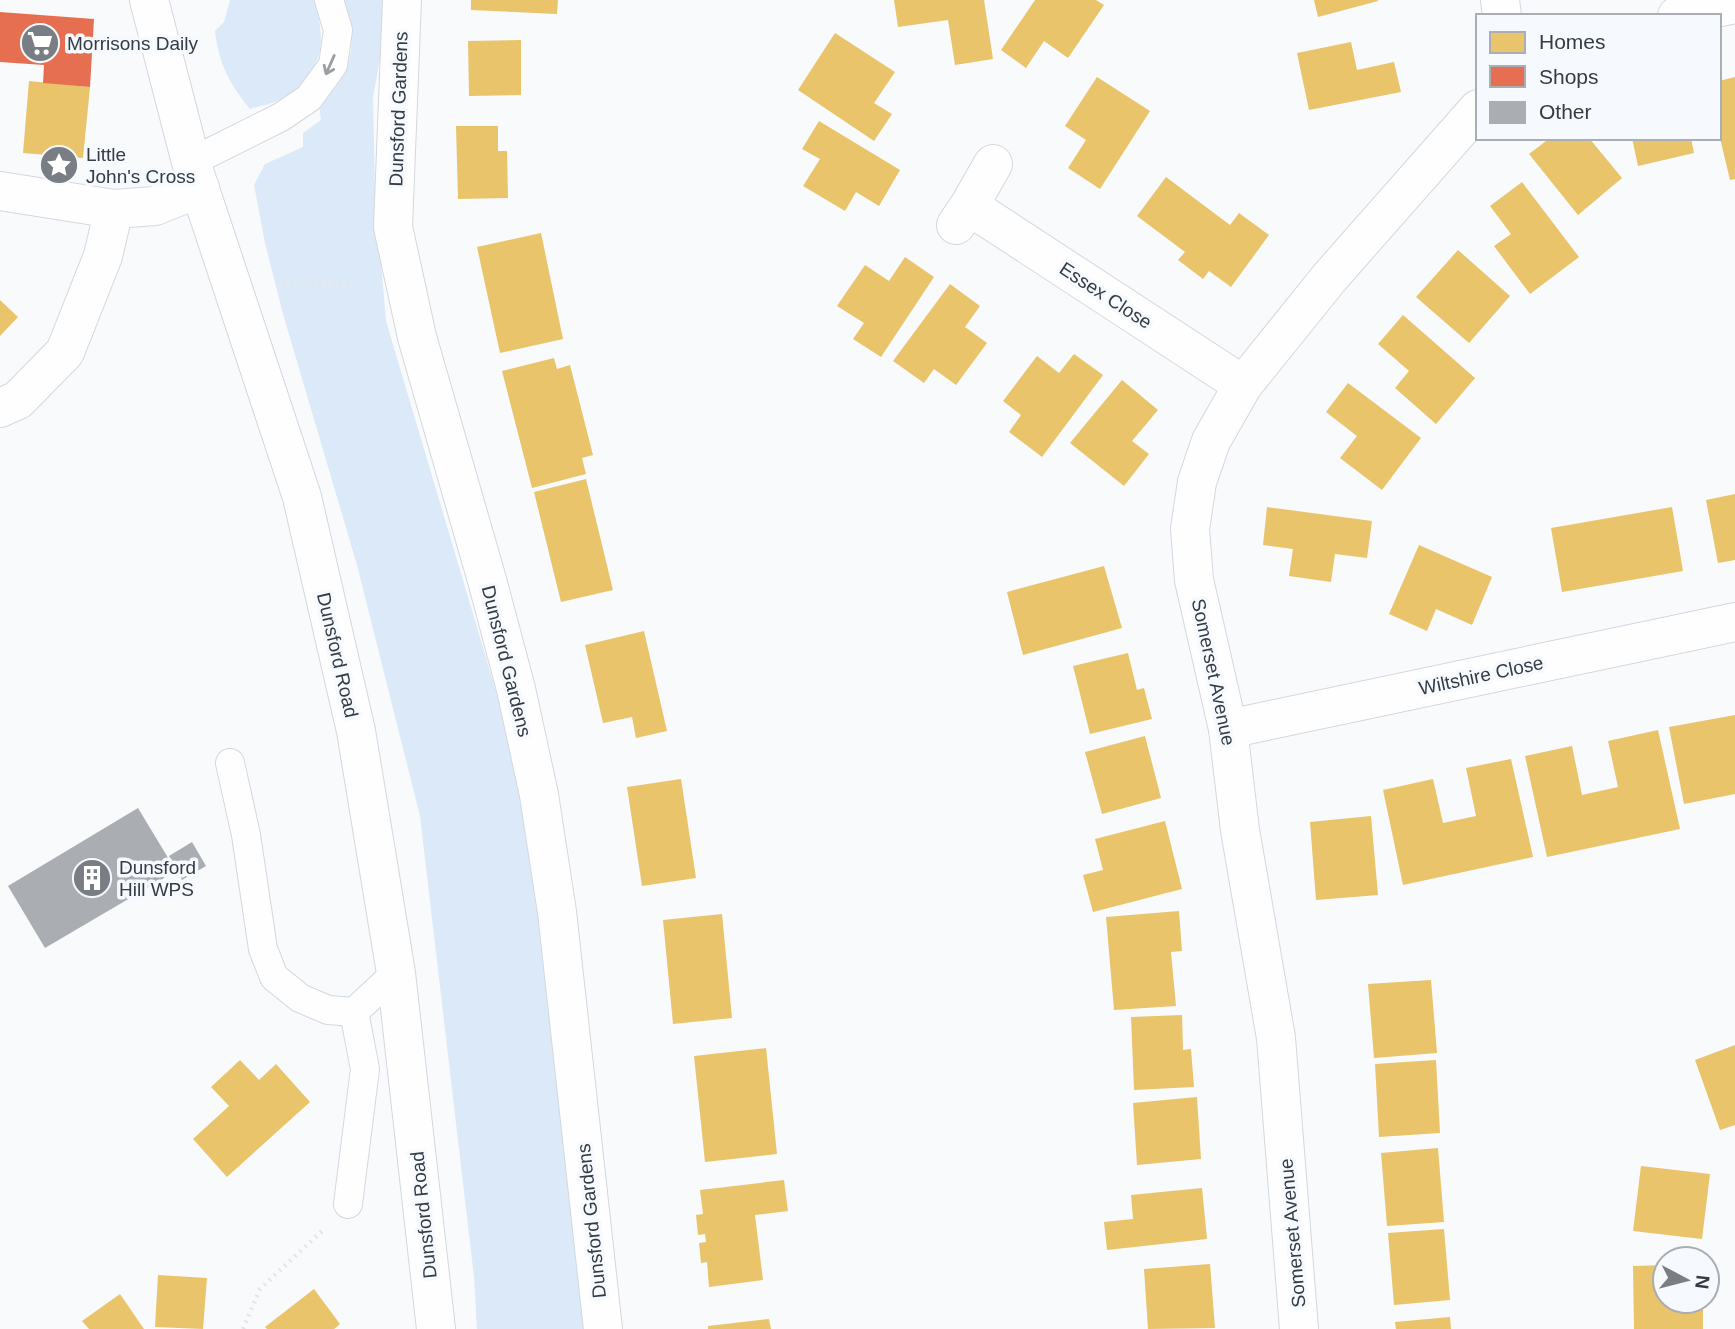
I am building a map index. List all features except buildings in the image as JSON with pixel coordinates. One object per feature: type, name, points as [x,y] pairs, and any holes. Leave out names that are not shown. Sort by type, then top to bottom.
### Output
[{"type":"street","name":"Dunsford Road","points":[[149,0],[196,175],[302,497],[356,731],[396,973],[436,1329]]},
{"type":"street","name":"Dunsford Gardens","points":[[402,0],[393,227],[417,337],[509,665],[539,796],[557,912],[603,1329]]},
{"type":"street","points":[[1687,14],[1735,4]]},
{"type":"street","name":"Somerset Avenue","points":[[1299,1329],[1276,1038],[1240,830],[1228,729],[1194,580],[1190,529],[1197,482],[1212,441],[1243,385],[1331,277],[1476,111]]},
{"type":"street","name":"Essex Close","points":[[993,164],[963,215],[1243,385]]},
{"type":"street","points":[[0,191],[114,209],[155,206],[196,175]]},
{"type":"street","points":[[0,408],[18,400],[65,352],[103,256],[114,209]]},
{"type":"street","name":"Wiltshire Close","points":[[1228,729],[1735,622]]},
{"type":"lane","points":[[196,175],[309,98],[333,65],[338,30],[329,0]]},
{"type":"lane","points":[[230,763],[246,835],[263,949],[274,976],[300,998],[328,1010],[354,1012],[396,973]]},
{"type":"lane","points":[[348,1204],[366,1069],[354,1012]]},
{"type":"path","points":[[234,293],[277,282],[380,288],[405,284]]},
{"type":"path","points":[[243,1329],[260,1289],[302,1252],[348,1204]]},
{"type":"shaded area","points":[[230,0],[315,0],[321,39],[318,60],[300,86],[277,101],[250,109],[226,73],[215,31],[224,22]]},
{"type":"shaded area","points":[[343,0],[389,0],[390,5],[373,97],[375,191],[386,321],[509,735],[537,895],[585,1329],[477,1329],[474,1277],[420,816],[357,565],[283,314],[254,185],[265,164],[303,147],[303,133],[321,120],[319,105],[346,69],[350,57],[351,30]]},
{"type":"place","name":"Morrisons Daily","points":[[40,43]]},
{"type":"place","name":"Little John's Cross","points":[[59,165]]},
{"type":"place","name":"Dunsford Hill WPS","points":[[92,878]]}]
